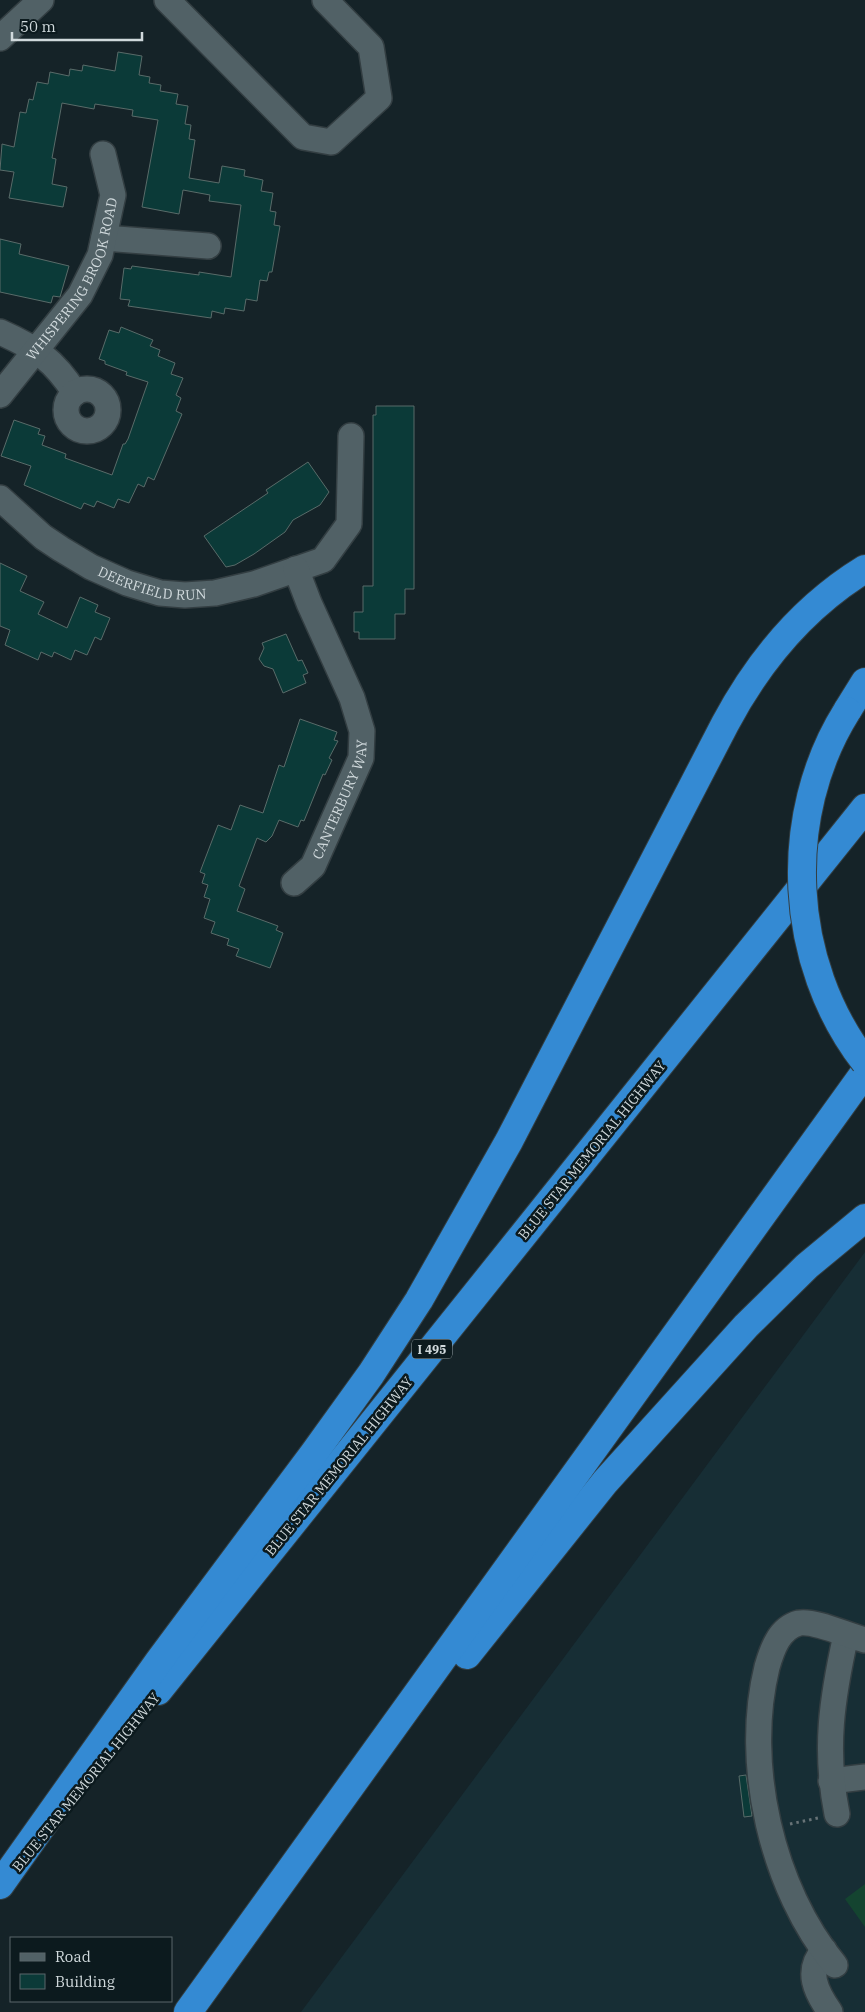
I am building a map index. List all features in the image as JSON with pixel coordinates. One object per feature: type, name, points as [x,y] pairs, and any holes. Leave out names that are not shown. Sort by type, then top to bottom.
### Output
[{"type":"highway","points":[[0,1885],[159,1661],[337,1422],[419,1300],[498,1162],[734,708],[752,678],[782,637],[804,615],[840,585],[865,569]]},
{"type":"highway","points":[[865,682],[827,746],[810,795],[804,832],[802,880],[808,932],[820,980],[839,1021],[865,1062]]},
{"type":"highway","name":"BLUE STAR MEMORIAL HIGHWAY","points":[[0,1889],[865,808]]},
{"type":"highway","points":[[188,2012],[865,1072]]},
{"type":"highway","points":[[230,1954],[605,1482],[766,1305],[865,1218]]},
{"type":"street","points":[[0,38],[41,0]]},
{"type":"street","points":[[168,0],[303,137],[331,142],[378,98],[371,47],[325,0]]},
{"type":"street","name":"WHISPERING BROOK ROAD","points":[[0,395],[80,295],[100,255],[114,195],[103,154]]},
{"type":"street","points":[[104,238],[208,246]]},
{"type":"street","points":[[0,332],[35,350],[53,362],[75,393]]},
{"type":"street","name":"DEERFIELD RUN","points":[[0,498],[43,537],[76,558],[126,583],[160,593],[186,595],[215,593],[254,584],[323,560],[349,524],[351,436]]},
{"type":"street","name":"CANTERBURY WAY","points":[[294,883],[313,866],[361,758],[362,731],[352,698],[309,603],[296,569]]},
{"type":"street","points":[[830,2012],[818,1991],[813,1974],[815,1961],[830,1958],[794,1896],[771,1834],[761,1778],[761,1709],[769,1661],[777,1640],[786,1630],[799,1623],[855,1637],[831,1708],[829,1745],[831,1781],[837,1814]]},
{"type":"street","points":[[831,1781],[865,1776]]},
{"type":"shaded area","points":[[865,1252],[865,2012],[301,2012]]},
{"type":"green space","points":[[865,1884],[865,1927],[845,1899]]},
{"type":"building","points":[[118,52],[142,56],[139,75],[150,77],[149,83],[161,85],[160,91],[178,94],[176,104],[188,106],[185,124],[191,125],[189,139],[195,140],[189,178],[219,183],[222,166],[245,170],[244,176],[263,180],[261,191],[273,193],[270,211],[276,212],[274,225],[280,226],[272,272],[269,272],[267,281],[260,280],[257,301],[246,299],[244,311],[225,308],[224,314],[212,311],[211,318],[128,306],[130,300],[120,299],[124,268],[131,269],[132,266],[199,275],[199,272],[231,277],[241,205],[209,201],[210,195],[183,190],[179,214],[142,207],[158,120],[132,116],[133,110],[95,104],[94,109],[62,103],[52,158],[56,159],[52,184],[67,187],[63,207],[9,198],[14,172],[0,170],[2,144],[14,147],[20,112],[26,113],[29,99],[33,100],[37,82],[48,84],[50,72],[69,76],[70,69],[82,71],[83,65],[115,71]]},
{"type":"building","points":[[0,239],[21,244],[19,254],[69,266],[60,297],[53,296],[51,303],[0,292]]},
{"type":"building","points":[[121,327],[153,340],[150,346],[160,350],[158,356],[175,363],[171,374],[183,378],[176,395],[181,398],[176,411],[182,414],[154,480],[148,477],[144,487],[138,484],[129,503],[118,499],[114,508],[97,501],[94,507],[84,503],[81,509],[24,485],[31,466],[1,456],[14,420],[40,429],[38,434],[45,436],[42,445],[66,454],[65,458],[112,475],[123,444],[128,439],[148,382],[126,375],[127,372],[105,364],[105,361],[99,359],[109,330],[119,333]]},
{"type":"building","points":[[376,406],[414,406],[414,589],[405,589],[405,614],[395,614],[395,639],[359,639],[359,632],[354,632],[354,612],[363,612],[363,586],[373,586],[373,415],[376,415]]},
{"type":"building","points":[[308,462],[329,492],[320,505],[293,520],[285,532],[254,554],[235,565],[226,567],[204,536],[268,493],[266,490]]},
{"type":"building","points":[[0,563],[27,576],[20,591],[44,602],[38,614],[67,628],[80,597],[98,605],[95,612],[110,618],[101,640],[95,637],[87,655],[75,650],[71,660],[54,652],[52,657],[41,652],[38,660],[5,645],[10,630],[0,626]]},
{"type":"building","points":[[286,634],[298,661],[302,660],[308,673],[303,675],[306,683],[283,693],[273,669],[264,666],[259,659],[264,648],[262,643]]},
{"type":"building","points":[[300,719],[337,732],[334,740],[338,741],[329,758],[332,760],[325,775],[323,774],[304,821],[301,820],[298,827],[279,820],[272,836],[266,842],[257,838],[239,886],[245,889],[237,911],[278,926],[276,930],[283,933],[270,968],[236,956],[239,949],[227,945],[229,939],[211,933],[215,922],[204,918],[210,899],[204,897],[208,885],[202,883],[205,874],[200,872],[218,825],[231,830],[240,805],[263,813],[279,765],[284,767]]},
{"type":"building","points":[[746,1775],[752,1816],[744,1817],[739,1776]]}]
